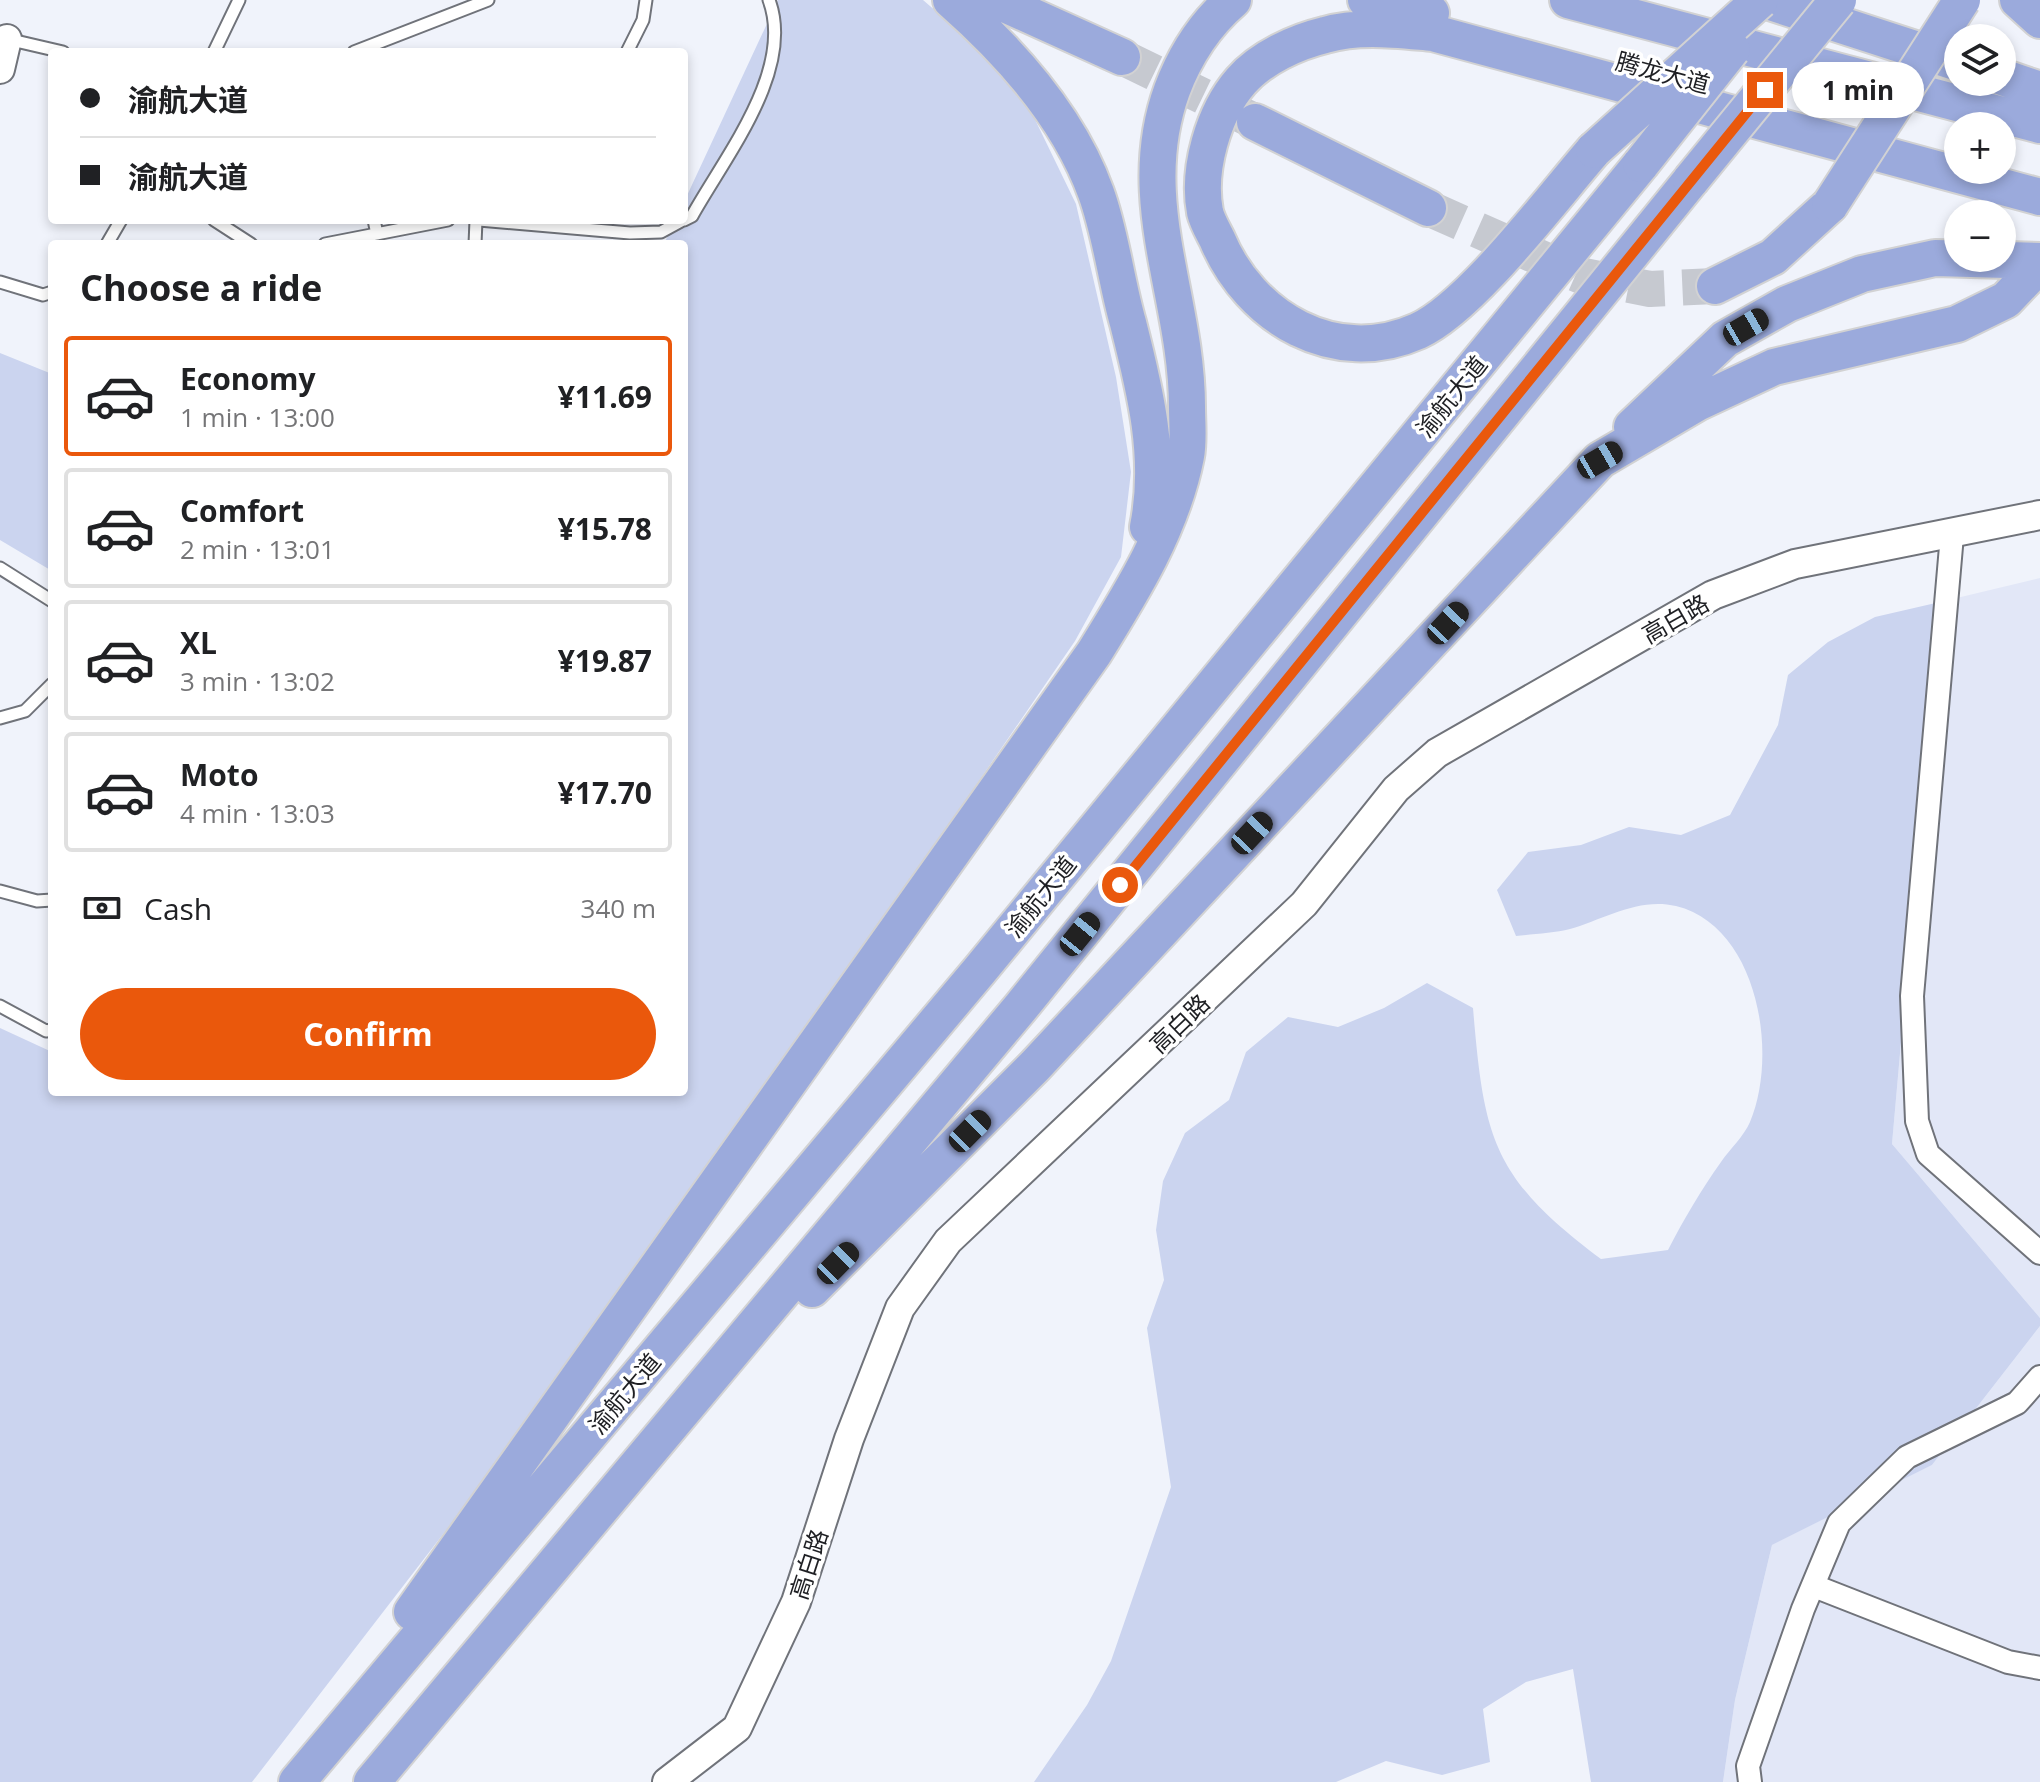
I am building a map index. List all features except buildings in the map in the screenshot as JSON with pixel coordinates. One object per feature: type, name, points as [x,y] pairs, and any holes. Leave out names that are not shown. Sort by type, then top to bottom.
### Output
[{"type":"highway","points":[[951,0],[995,39],[1034,85],[1096,192],[1145,390],[1154,456],[1153,506],[1137,584]]},
{"type":"highway","points":[[996,0],[1122,57]]},
{"type":"highway","name":"腾龙大道","points":[[1366,0],[1483,24],[1944,148]]},
{"type":"highway","name":"腾龙大道","points":[[1568,0],[2040,125]]},
{"type":"highway","points":[[1944,58],[1765,0],[1594,150],[1466,295],[1418,331],[1362,345],[1313,337],[1264,309],[1228,264],[1205,212],[1204,168],[1216,125],[1241,81],[1274,55],[1325,35],[1370,28],[1433,33],[2040,197]]},
{"type":"highway","name":"渝航大道","points":[[297,1782],[980,970],[1641,164],[1765,0]]},
{"type":"highway","points":[[372,1782],[1021,1007],[1838,0]]},
{"type":"highway","points":[[1715,286],[1773,257],[1830,205],[1962,0]]},
{"type":"highway","points":[[2018,0],[2040,20]]},
{"type":"highway","points":[[289,1782],[642,1293],[1085,666],[1137,584],[1170,511],[1187,453],[1187,369],[1160,233],[1155,178],[1162,119],[1181,67],[1222,9]]},
{"type":"highway","points":[[2016,82],[2040,90]]},
{"type":"highway","points":[[1255,122],[1428,208]]},
{"type":"highway","points":[[2016,167],[2040,174]]},
{"type":"highway","points":[[641,1460],[1035,1066],[1600,460],[1725,339],[1787,304],[1862,274],[1935,258],[2040,262]]},
{"type":"highway","points":[[1600,460],[1697,403],[1774,367],[1957,324],[2006,300],[2040,262]]},
{"type":"street","points":[[0,69],[7,39]]},
{"type":"street","name":"高白路","points":[[667,1782],[737,1728],[796,1602],[849,1439],[900,1308],[948,1241],[1304,904],[1396,789],[1437,753],[1713,595],[1795,564],[2040,515]]},
{"type":"street","points":[[1952,535],[1912,996],[1917,1121],[1928,1154],[2040,1253]]},
{"type":"street","points":[[1750,1782],[1748,1766],[1839,1523],[1907,1457],[2017,1403],[2040,1377]]},
{"type":"street","points":[[1814,1586],[2008,1662],[2040,1668]]},
{"type":"lane","points":[[216,48],[239,0]]},
{"type":"lane","points":[[364,48],[488,0]]},
{"type":"lane","points":[[629,48],[643,20],[646,0]]},
{"type":"lane","points":[[688,218],[692,216],[769,81],[777,43],[776,18],[769,0]]},
{"type":"lane","points":[[7,39],[48,49]]},
{"type":"lane","points":[[218,224],[233,238]]},
{"type":"lane","points":[[375,224],[377,234]]},
{"type":"lane","points":[[346,240],[428,224]]},
{"type":"lane","points":[[511,224],[628,238],[661,232],[676,224]]},
{"type":"lane","points":[[0,282],[43,295],[48,293]]},
{"type":"lane","points":[[0,568],[48,598]]},
{"type":"lane","points":[[0,718],[25,711],[48,688]]},
{"type":"lane","points":[[0,891],[37,901],[48,900]]},
{"type":"lane","points":[[0,1006],[48,1031]]},
{"type":"shaded area","points":[[778,0],[923,0],[981,50],[1027,103],[1076,204],[1116,377],[1131,472],[1121,557],[1075,641],[612,1315],[252,1782],[0,1782],[0,1028],[48,1050],[48,1096],[688,1096],[688,240],[666,240],[673,224],[688,224],[688,193]]},
{"type":"shaded area","points":[[0,353],[48,372],[48,569],[0,540]]},
{"type":"shaded area","points":[[2040,578],[2040,1318],[1892,1144],[1940,602]]},
{"type":"shaded area","points":[[1940,602],[1892,1144],[2040,1318],[2040,1326],[1932,1465],[1772,1545],[1735,1700],[1723,1782],[1591,1782],[1573,1669],[1526,1682],[1483,1709],[1490,1762],[1442,1775],[1386,1761],[1336,1782],[1034,1782],[1087,1705],[1111,1661],[1171,1487],[1147,1328],[1164,1280],[1156,1230],[1163,1181],[1185,1133],[1229,1100],[1246,1052],[1288,1017],[1338,1027],[1384,1008],[1427,983],[1473,1008],[1482,1092],[1490,1124],[1501,1153],[1516,1179],[1537,1204],[1601,1259],[1668,1250],[1707,1183],[1750,1122],[1759,1094],[1761,1029],[1755,996],[1743,965],[1726,939],[1704,918],[1676,906],[1662,904],[1622,910],[1564,930],[1516,936],[1497,890],[1528,852],[1581,845],[1629,827],[1681,835],[1730,815],[1778,725],[1788,675],[1828,642],[1875,617]]},
{"type":"shaded area","points":[[2040,1326],[2040,1782],[1723,1782],[1735,1700],[1772,1545],[1932,1465]]},
{"type":"tunnel","points":[[1122,57],[1250,119]]},
{"type":"tunnel","points":[[1428,208],[1579,275],[1650,289],[1715,286]]},
{"type":"route","points":[[1120,885],[1765,90]]}]
